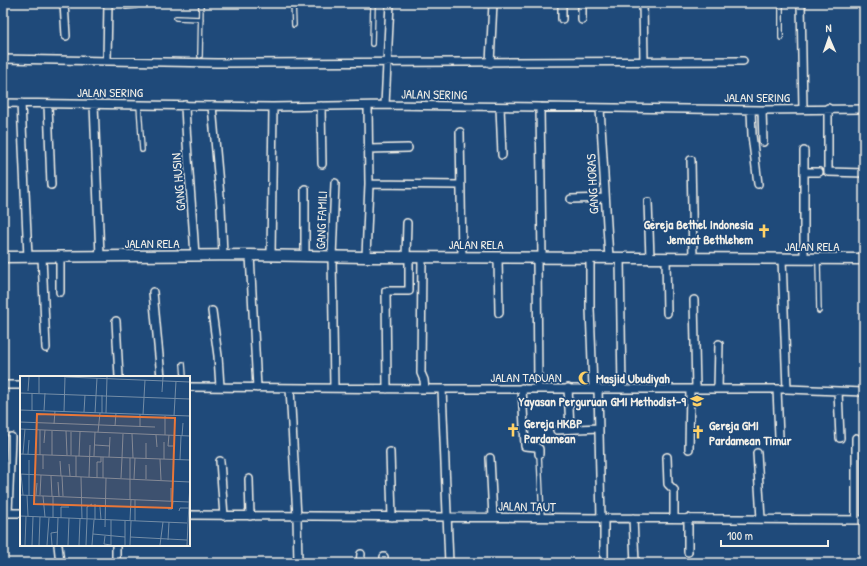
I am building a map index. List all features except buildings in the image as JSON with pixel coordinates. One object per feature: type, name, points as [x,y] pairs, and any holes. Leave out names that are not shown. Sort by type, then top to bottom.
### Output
[{"type":"street","points":[[64,3],[66,36]]},
{"type":"street","points":[[107,60],[108,3]]},
{"type":"street","points":[[385,105],[390,3]]},
{"type":"street","points":[[490,63],[493,3]]},
{"type":"street","points":[[562,3],[562,19]]},
{"type":"street","points":[[582,3],[582,20]]},
{"type":"street","points":[[643,3],[644,62]]},
{"type":"street","points":[[801,3],[803,109]]},
{"type":"street","points":[[3,59],[216,63],[743,61]]},
{"type":"street","name":"JALAN SERING","points":[[3,103],[273,107],[385,105],[751,110],[828,108],[864,109]]},
{"type":"street","points":[[21,103],[28,257]]},
{"type":"street","points":[[48,104],[51,185]]},
{"type":"street","points":[[94,104],[100,256]]},
{"type":"street","name":"GANG HUSIN","points":[[185,105],[195,256]]},
{"type":"street","points":[[212,106],[221,207],[223,255]]},
{"type":"street","points":[[321,106],[322,164]]},
{"type":"street","points":[[366,257],[369,184],[368,106]]},
{"type":"street","points":[[271,255],[273,107]]},
{"type":"street","points":[[500,107],[502,154]]},
{"type":"street","points":[[538,388],[540,107]]},
{"type":"street","name":"GANG HORAS","points":[[600,108],[609,258]]},
{"type":"street","points":[[828,108],[828,172],[864,173]]},
{"type":"street","points":[[751,110],[752,135],[758,184]]},
{"type":"street","points":[[762,110],[763,142]]},
{"type":"street","points":[[460,132],[462,257]]},
{"type":"street","points":[[369,149],[408,148]]},
{"type":"street","points":[[804,151],[804,258]]},
{"type":"street","points":[[690,160],[693,258]]},
{"type":"street","points":[[804,172],[819,172]]},
{"type":"street","name":"GANG FAMILI","points":[[334,388],[332,257],[335,183]]},
{"type":"street","points":[[369,184],[460,185]]},
{"type":"street","points":[[305,189],[305,256]]},
{"type":"street","points":[[571,199],[605,198]]},
{"type":"street","points":[[648,202],[650,258]]},
{"type":"street","points":[[387,389],[386,292],[409,291],[407,223]]},
{"type":"street","points":[[250,255],[257,388]]},
{"type":"street","name":"JALAN RELA","points":[[3,257],[271,255],[332,257],[864,259]]},
{"type":"street","points":[[60,256],[60,292]]},
{"type":"street","points":[[42,257],[46,348]]},
{"type":"street","points":[[422,257],[421,373],[424,380],[425,389]]},
{"type":"street","points":[[498,258],[499,313]]},
{"type":"street","points":[[590,258],[590,308],[599,428],[604,563]]},
{"type":"street","points":[[620,258],[622,389]]},
{"type":"street","points":[[666,258],[667,313]]},
{"type":"street","points":[[782,258],[787,389]]},
{"type":"street","points":[[153,292],[161,376]]},
{"type":"street","points":[[689,449],[693,389],[694,300]]},
{"type":"street","points":[[212,312],[218,356],[220,387]]},
{"type":"street","points":[[116,321],[119,376]]},
{"type":"street","points":[[718,389],[719,344]]},
{"type":"street","points":[[3,385],[20,385]]},
{"type":"street","name":"JALAN TADUAN","points":[[190,387],[387,389],[787,389],[864,392]]},
{"type":"street","points":[[290,388],[298,563]]},
{"type":"street","points":[[522,388],[525,446],[536,447],[539,449],[539,454]]},
{"type":"street","points":[[568,388],[570,429]]},
{"type":"street","points":[[442,389],[449,563]]},
{"type":"street","points":[[778,389],[779,436]]},
{"type":"street","points":[[838,391],[840,438]]},
{"type":"street","points":[[557,430],[599,428]]},
{"type":"street","points":[[11,437],[5,513],[20,513]]},
{"type":"street","points":[[856,438],[856,520]]},
{"type":"street","points":[[390,452],[392,517]]},
{"type":"street","points":[[757,453],[761,519]]},
{"type":"street","points":[[667,457],[668,484],[674,490],[674,518]]},
{"type":"street","points":[[490,458],[493,517]]},
{"type":"street","points":[[220,461],[224,516]]},
{"type":"street","points":[[249,479],[250,516]]},
{"type":"street","name":"JALAN TAUT","points":[[190,515],[864,520]]},
{"type":"street","points":[[633,518],[635,563]]},
{"type":"street","points":[[688,518],[688,552]]},
{"type":"street","points":[[58,546],[60,563]]},
{"type":"street","points":[[116,546],[116,563]]},
{"type":"street","points":[[360,563],[361,554]]},
{"type":"lane","points":[[126,7],[136,6],[141,3]]},
{"type":"lane","points":[[200,56],[201,3]]},
{"type":"lane","points":[[293,3],[294,24]]},
{"type":"lane","points":[[372,44],[373,3]]},
{"type":"lane","points":[[781,3],[781,38]]},
{"type":"lane","points":[[176,18],[200,19]]},
{"type":"lane","points":[[139,105],[142,150]]},
{"type":"lane","points":[[818,259],[819,311]]},
{"type":"lane","points":[[183,364],[184,376]]},
{"type":"lane","points":[[539,454],[542,518]]},
{"type":"place","name":"Gereja Bethel Indonesia Jemaat Bethlehem","points":[[764,231]]},
{"type":"place","name":"Masjid Ubudiyah","points":[[585,378]]},
{"type":"place","name":"Yayasan Perguruan GMI Methodist-9","points":[[697,401]]},
{"type":"place","name":"Gereja HKBP Pardamean","points":[[513,430]]},
{"type":"place","name":"Gereja GMI Pardamean Timur","points":[[698,432]]}]
